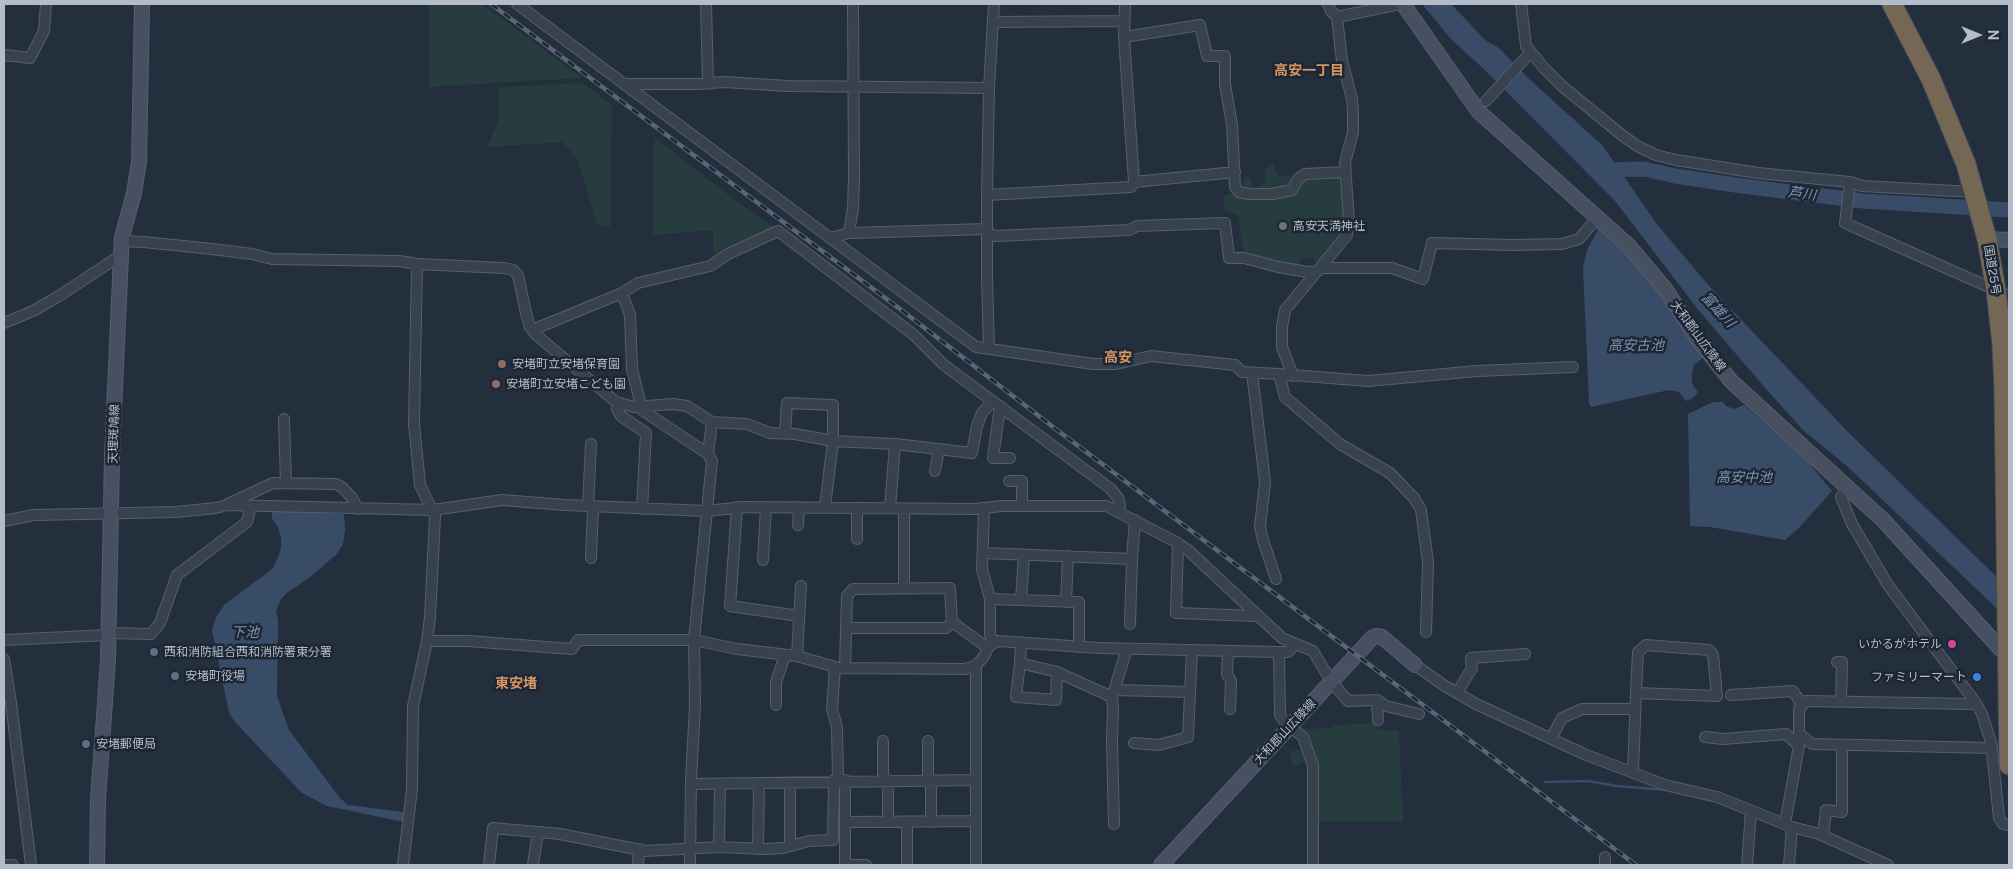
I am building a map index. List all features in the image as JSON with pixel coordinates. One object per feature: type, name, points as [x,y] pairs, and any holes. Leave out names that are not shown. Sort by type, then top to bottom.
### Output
[{"type":"highway","name":"国道25号","points":[[1892,4],[1944,108],[1975,194],[2003,293],[2002,344],[2007,554],[2009,765]]},
{"type":"main road","name":"天理斑鳩線","points":[[97,865],[98,799],[108,634],[122,248],[139,162],[142,4]]},
{"type":"main road","name":"大和郡山広陵線","points":[[1401,4],[1482,106],[1629,246],[1666,290],[1697,338],[1731,381],[1883,520],[2008,657]]},
{"type":"main road","points":[[1987,240],[2009,240]]},
{"type":"main road","name":"大和郡山広陵線","points":[[1161,865],[1359,650],[1376,636],[1382,637],[1415,665]]},
{"type":"street","points":[[4,55],[30,58],[44,31],[46,4]]},
{"type":"street","points":[[518,4],[976,347],[1093,364],[1116,364],[1151,356],[1235,365],[1242,372],[1368,380],[1477,371],[1573,367]]},
{"type":"street","points":[[706,4],[708,84]]},
{"type":"street","points":[[849,233],[853,208],[853,4]]},
{"type":"street","points":[[989,349],[987,195],[989,88],[994,4]]},
{"type":"street","points":[[987,195],[1131,187],[1134,182],[1124,37],[1124,4]]},
{"type":"street","points":[[1292,376],[1282,347],[1282,327],[1285,310],[1347,235],[1349,222],[1345,163],[1353,132],[1352,99],[1342,61],[1337,16],[1331,11],[1328,4]]},
{"type":"street","points":[[1337,16],[1401,4]]},
{"type":"street","points":[[1521,4],[1526,46],[1530,53],[1562,86],[1639,148],[1676,160],[1758,173],[1862,186],[1975,194]]},
{"type":"street","points":[[994,22],[1124,21]]},
{"type":"street","points":[[1124,37],[1200,25],[1207,56],[1225,56],[1224,84],[1232,125],[1236,187],[1239,192],[1272,194],[1292,190],[1298,179],[1305,174],[1345,172]]},
{"type":"street","points":[[1482,106],[1530,53]]},
{"type":"street","points":[[624,84],[708,84],[725,82],[854,87],[989,88]]},
{"type":"street","points":[[1134,182],[1235,172]]},
{"type":"street","points":[[1850,184],[1846,223],[2003,293]]},
{"type":"street","points":[[830,238],[849,233],[987,232],[1007,236],[1129,230],[1137,226],[1225,223],[1229,258],[1244,258],[1278,268],[1308,272],[1392,268],[1422,278],[1432,243],[1562,244],[1579,239],[1598,217]]},
{"type":"street","points":[[532,330],[622,293],[645,280],[710,266],[728,254],[778,232],[914,335],[944,365],[1111,489],[1118,498],[1120,505],[1118,511]]},
{"type":"street","points":[[4,323],[33,311],[59,296],[122,248],[144,242],[219,249],[272,259],[391,260],[417,264],[504,268],[513,270],[518,275],[526,313],[532,330],[608,397],[625,406],[673,404],[687,406],[712,422],[747,424],[770,432],[833,441],[895,444],[972,454],[977,426],[982,413],[996,403]]},
{"type":"street","points":[[403,865],[412,789],[413,706],[430,618],[435,516],[420,485],[414,424],[417,264]]},
{"type":"street","points":[[622,293],[630,315],[632,369],[642,410],[708,454],[712,461],[694,640],[695,705],[691,784],[690,865]]},
{"type":"street","points":[[1252,373],[1265,482],[1260,526],[1276,579]]},
{"type":"street","points":[[1279,374],[1285,397],[1340,444],[1390,472],[1417,504],[1422,519],[1428,562],[1426,632]]},
{"type":"street","points":[[618,403],[617,409],[621,416],[646,433],[642,509]]},
{"type":"street","points":[[785,433],[787,403],[833,405],[833,441],[825,507]]},
{"type":"street","points":[[996,403],[993,458],[1010,458]]},
{"type":"street","points":[[284,419],[286,483]]},
{"type":"street","points":[[708,454],[712,422]]},
{"type":"street","points":[[591,444],[591,558]]},
{"type":"street","points":[[890,508],[895,444]]},
{"type":"street","points":[[934,471],[939,449]]},
{"type":"street","points":[[1009,481],[1022,481],[1022,506]]},
{"type":"street","points":[[4,521],[34,515],[176,512],[216,508],[227,505],[273,483],[336,484],[343,488],[352,498],[358,509]]},
{"type":"street","points":[[1848,488],[1841,497],[1852,524],[1888,585],[1976,703],[1988,728],[1992,748],[1999,818],[2003,824],[2009,825]]},
{"type":"street","points":[[227,505],[249,510],[433,510],[502,500],[591,507],[706,511],[738,507],[984,508],[1106,506],[1136,520],[1189,551],[1282,638],[1313,651],[1331,681],[1348,701],[1377,700],[1386,706],[1418,714]]},
{"type":"street","points":[[738,507],[730,606],[799,616]]},
{"type":"street","points":[[763,560],[766,507]]},
{"type":"street","points":[[798,524],[799,507]]},
{"type":"street","points":[[857,508],[857,539]]},
{"type":"street","points":[[904,508],[904,588]]},
{"type":"street","points":[[984,508],[982,569],[990,598],[990,646]]},
{"type":"street","points":[[4,640],[108,634],[151,634],[160,623],[177,575],[247,522],[249,510]]},
{"type":"street","points":[[1130,624],[1132,559],[1136,520]]},
{"type":"street","points":[[1178,543],[1176,613],[1257,616]]},
{"type":"street","points":[[982,553],[1132,559]]},
{"type":"street","points":[[1021,600],[1024,555]]},
{"type":"street","points":[[1066,602],[1068,556]]},
{"type":"street","points":[[797,656],[801,586]]},
{"type":"street","points":[[847,628],[946,628],[952,622],[950,588],[853,589],[847,596],[847,628],[832,709],[837,727],[839,780],[845,822],[845,865],[866,865]]},
{"type":"street","points":[[990,598],[1079,602],[1079,647]]},
{"type":"street","points":[[952,622],[990,646]]},
{"type":"street","points":[[427,641],[468,641],[572,649],[578,640],[694,640],[730,648],[797,656],[840,667],[966,669],[976,665],[990,646],[998,641],[1127,649],[1279,652],[1288,652],[1295,645]]},
{"type":"street","points":[[1021,642],[1016,697],[1056,700],[1057,672]]},
{"type":"street","points":[[1633,772],[1636,709],[1636,693],[1638,652],[1646,645],[1709,650],[1713,655],[1718,696],[1636,693]]},
{"type":"street","points":[[1114,824],[1113,693],[1127,649]]},
{"type":"street","points":[[1134,743],[1159,745],[1188,737],[1192,650]]},
{"type":"street","points":[[1228,651],[1227,674],[1231,681],[1230,709]]},
{"type":"street","points":[[1279,652],[1280,715],[1284,722],[1303,737],[1313,765],[1314,865]]},
{"type":"street","points":[[1457,693],[1472,668],[1471,658],[1525,654]]},
{"type":"street","points":[[776,705],[776,682],[785,655]]},
{"type":"street","points":[[4,659],[30,865]]},
{"type":"street","points":[[1020,662],[1057,672],[1113,693],[1190,692]]},
{"type":"street","points":[[1837,662],[1842,662],[1841,701]]},
{"type":"street","points":[[976,665],[976,865]]},
{"type":"street","points":[[1415,665],[1476,704],[1584,754],[1665,785],[1717,797],[1790,828],[1823,835],[1888,865]]},
{"type":"street","points":[[1731,695],[1792,691],[1802,705]]},
{"type":"street","points":[[1377,700],[1378,720]]},
{"type":"street","points":[[1789,865],[1790,828],[1799,746],[1799,708],[1806,701],[1971,704]]},
{"type":"street","points":[[1551,738],[1562,718],[1582,709],[1636,709]]},
{"type":"street","points":[[1705,737],[1723,739],[1786,734],[1812,744],[1992,748]]},
{"type":"street","points":[[883,741],[888,822]]},
{"type":"street","points":[[928,741],[931,822]]},
{"type":"street","points":[[1823,835],[1826,810],[1842,812],[1842,745]]},
{"type":"street","points":[[691,784],[790,783],[839,780],[976,780]]},
{"type":"street","points":[[489,865],[493,828],[560,834],[655,851],[719,847],[758,849],[790,846],[809,841],[833,840],[839,780]]},
{"type":"street","points":[[758,849],[759,783]]},
{"type":"street","points":[[790,783],[790,846]]},
{"type":"street","points":[[719,847],[720,784]]},
{"type":"street","points":[[1746,865],[1751,813]]},
{"type":"street","points":[[845,822],[976,821]]},
{"type":"street","points":[[907,822],[907,865]]},
{"type":"street","points":[[533,865],[538,832]]},
{"type":"street","points":[[638,865],[639,849]]},
{"type":"street","points":[[4,865],[12,865]]},
{"type":"green space","points":[[430,4],[482,4],[582,78],[429,87]]},
{"type":"green space","points":[[583,83],[612,105],[610,227],[597,225],[578,161],[563,142],[487,147],[498,123],[498,87]]},
{"type":"green space","points":[[654,137],[776,229],[713,255],[713,230],[653,235]]},
{"type":"green space","points":[[1273,164],[1279,177],[1290,175],[1292,185],[1296,189],[1309,177],[1343,176],[1344,224],[1341,234],[1317,263],[1312,257],[1301,259],[1298,265],[1245,256],[1238,215],[1225,210],[1223,196],[1232,193],[1239,198],[1245,177],[1250,178],[1254,188],[1266,181],[1265,169]]},
{"type":"green space","points":[[1377,723],[1377,729],[1399,731],[1403,822],[1316,821],[1315,791],[1300,731],[1304,729],[1334,728],[1334,725]]},
{"type":"green space","points":[[1306,750],[1309,761],[1299,762],[1299,765],[1292,766],[1291,751]]},
{"type":"water","name":"富雄川","points":[[1422,4],[1451,4],[1486,41],[1499,48],[1528,78],[1603,146],[1656,223],[1710,287],[1848,432],[2009,589],[2009,620],[1847,466],[1804,431],[1700,312],[1615,201],[1488,73],[1451,39]]},
{"type":"water","name":"高安古池","points":[[1599,228],[1637,265],[1704,357],[1694,365],[1692,384],[1698,392],[1693,398],[1686,401],[1679,392],[1669,390],[1591,407],[1589,403],[1583,267],[1587,250]]},
{"type":"water","name":"高安中池","points":[[1713,402],[1723,402],[1726,406],[1734,409],[1744,405],[1807,461],[1832,491],[1799,528],[1785,540],[1710,527],[1690,526],[1688,414]]},
{"type":"water","name":"下池","points":[[272,511],[344,514],[343,544],[337,554],[310,577],[287,593],[281,599],[276,611],[278,621],[277,696],[289,730],[340,798],[348,805],[404,812],[404,822],[327,806],[302,793],[236,723],[229,713],[212,630],[216,617],[225,604],[273,568],[281,548],[281,537],[278,527],[272,519]]},
{"type":"waterway","name":"芦川","points":[[1599,170],[1644,169],[1675,176],[1742,186],[1863,201],[2009,210]]},
{"type":"waterway","points":[[1545,782],[1588,781],[1617,786],[1666,790]]},
{"type":"railway","points":[[491,4],[904,312],[1057,430],[1636,865]]},
{"type":"place","name":"高安天満神社","points":[[1283,226]]},
{"type":"place","name":"安堵町立安堵保育園","points":[[502,364]]},
{"type":"place","name":"安堵町立安堵こども園","points":[[496,384]]},
{"type":"place","name":"いかるがホテル","points":[[1952,644]]},
{"type":"place","name":"西和消防組合西和消防署東分署","points":[[154,652]]},
{"type":"place","name":"安堵町役場","points":[[175,676]]},
{"type":"place","name":"ファミリーマート","points":[[1977,677]]},
{"type":"place","name":"安堵郵便局","points":[[86,744]]},
{"type":"district","name":"高安一丁目","points":[[1309,71]]},
{"type":"district","name":"高安","points":[[1118,358]]},
{"type":"district","name":"東安堵","points":[[516,684]]}]
